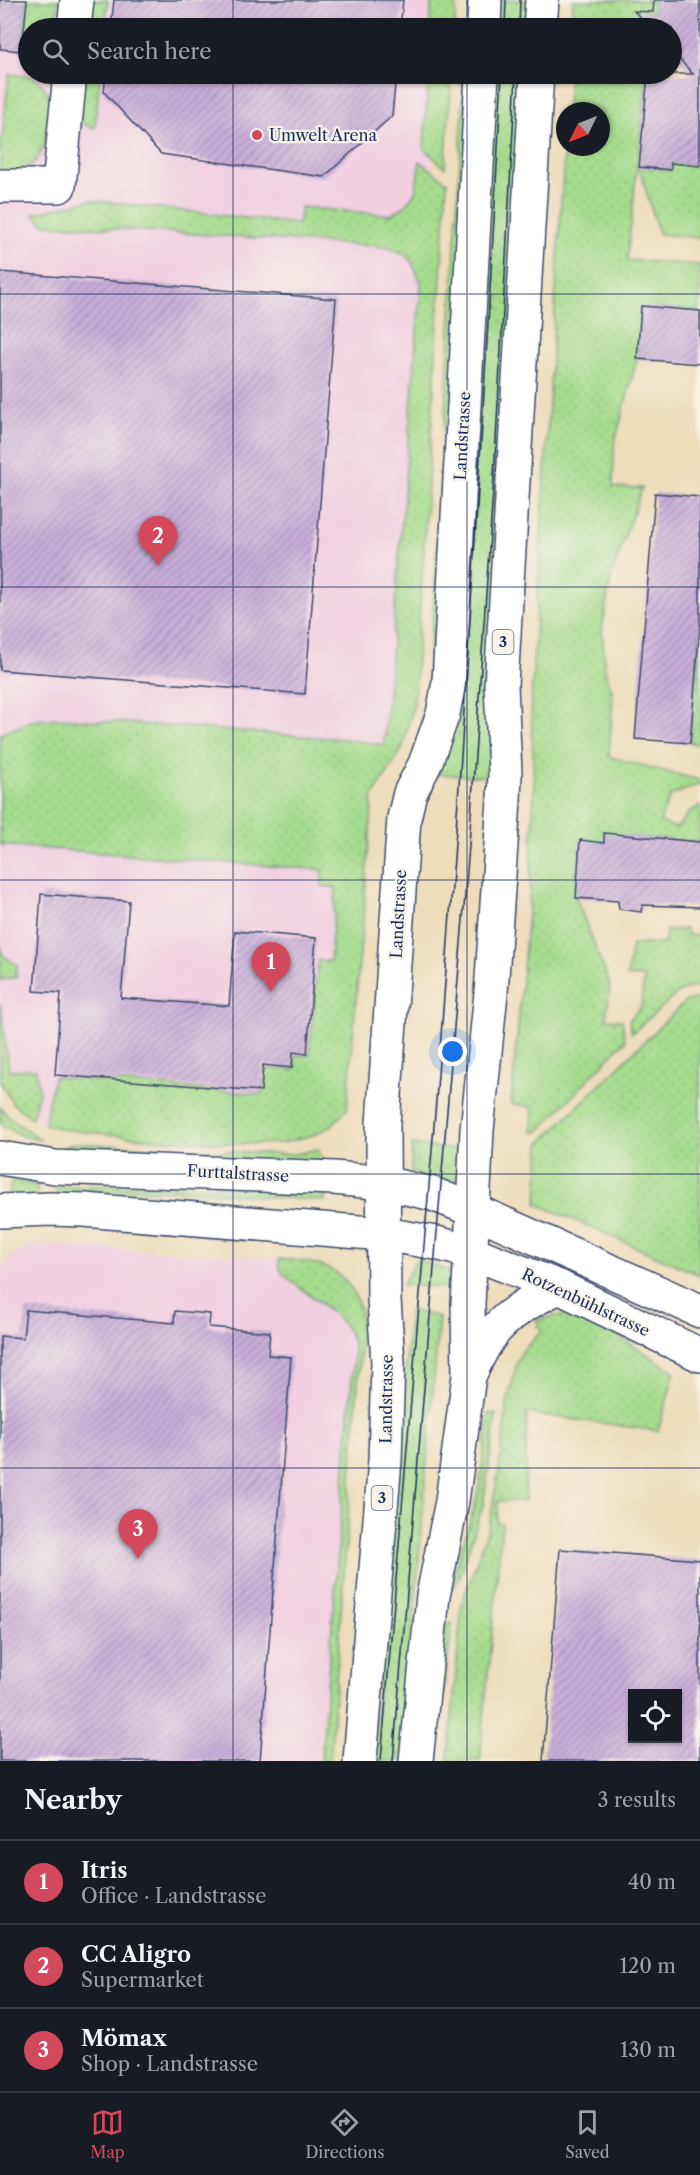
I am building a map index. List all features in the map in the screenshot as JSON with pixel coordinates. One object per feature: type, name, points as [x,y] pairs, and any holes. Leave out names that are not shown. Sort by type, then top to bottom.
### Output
[{"type":"main road","points":[[75,18],[77,0]]},
{"type":"main road","points":[[484,18],[485,0]]},
{"type":"main road","points":[[541,18],[542,0]]},
{"type":"main road","points":[[0,186],[59,186],[69,84]]},
{"type":"main road","name":"Landstrasse","points":[[360,1761],[385,1460],[388,1362],[384,1300],[384,1116],[404,818],[410,794],[425,764],[443,714],[449,682],[481,84]]},
{"type":"main road","name":"3","points":[[416,1761],[433,1596],[452,1501],[469,1376],[468,1304],[477,1130],[491,993],[504,800],[501,685],[536,84]]},
{"type":"main road","name":"Furttalstrasse","points":[[0,1158],[55,1167],[311,1177],[384,1183],[433,1194],[473,1210]]},
{"type":"main road","points":[[0,1212],[84,1210],[384,1234],[471,1252]]},
{"type":"main road","points":[[473,1210],[700,1311]]},
{"type":"main road","name":"Rotzenbühlstrasse","points":[[471,1252],[559,1287],[700,1355]]},
{"type":"main road","points":[[469,1376],[495,1329],[529,1303],[559,1287]]},
{"type":"shaded area","points":[[0,0],[439,0],[438,18],[18,18],[18,84],[436,84],[407,731],[402,749],[373,796],[347,1109],[332,1125],[317,1134],[283,1143],[152,1139],[60,1129],[32,1118],[13,1104],[0,1082]]},
{"type":"shaded area","points":[[30,1243],[287,1259],[327,1267],[345,1278],[354,1294],[360,1311],[360,1326],[318,1761],[0,1761],[0,1269],[12,1256]]},
{"type":"green space","points":[[27,0],[59,0],[56,18],[25,18]]},
{"type":"green space","points":[[89,0],[108,0],[106,18],[88,18]]},
{"type":"green space","points":[[431,0],[456,0],[455,18],[430,18]]},
{"type":"green space","points":[[497,0],[530,0],[529,18],[496,18]]},
{"type":"green space","points":[[573,0],[654,0],[653,12],[645,12],[644,18],[572,18]]},
{"type":"green space","points":[[9,74],[18,75],[18,84],[42,84],[50,100],[45,146],[34,163],[18,173],[0,176],[0,140],[2,140]]},
{"type":"green space","points":[[82,84],[99,84],[95,128],[79,123]]},
{"type":"green space","points":[[427,84],[451,84],[445,168],[424,149]]},
{"type":"green space","points":[[464,84],[471,84],[438,648],[430,694],[427,693]]},
{"type":"green space","points":[[492,84],[526,84],[493,777],[434,774]]},
{"type":"green space","points":[[568,84],[646,84],[627,260],[700,265],[700,311],[641,307],[637,359],[614,445],[613,487],[642,488],[611,576],[602,629],[605,670],[613,694],[609,757],[700,780],[700,784],[670,796],[660,822],[677,828],[690,811],[700,806],[700,842],[605,834],[604,843],[581,840],[576,898],[610,985],[606,1019],[622,1020],[625,1041],[538,1132],[532,1132],[533,1107],[511,1104],[530,890],[534,788],[531,703],[564,156],[610,156],[610,102],[567,102]]},
{"type":"green space","points":[[420,161],[447,182],[414,703],[402,749],[373,796],[347,1109],[332,1125],[317,1134],[283,1143],[248,1144],[152,1139],[60,1129],[45,1124],[54,1077],[262,1094],[266,1068],[294,1070],[295,1055],[309,1055],[318,960],[330,961],[336,888],[322,886],[323,870],[0,845],[0,734],[32,721],[58,718],[343,739],[384,745],[421,283],[410,260],[402,253],[388,247],[44,224],[33,214],[90,200],[298,224],[301,207],[391,215],[405,206],[415,192]]},
{"type":"green space","points":[[671,163],[700,166],[700,238],[659,234],[639,167],[670,170]]},
{"type":"green space","points":[[700,624],[700,744],[690,743]]},
{"type":"green space","points":[[686,929],[686,934],[700,936],[700,985],[679,992],[632,1033],[629,1020],[641,1007],[644,977],[627,976],[632,945],[665,943],[666,930]]},
{"type":"green space","points":[[0,944],[3,955],[17,965],[16,977],[0,980]]},
{"type":"green space","points":[[700,998],[700,1275],[537,1204],[540,1143],[686,1001]]},
{"type":"green space","points":[[0,1003],[9,1070],[36,1069],[39,1092],[32,1118],[13,1104],[0,1082]]},
{"type":"green space","points":[[0,1107],[12,1120],[42,1140],[22,1136],[2,1125]]},
{"type":"green space","points":[[74,1143],[281,1154],[296,1154],[318,1149],[325,1163],[134,1154],[65,1147]]},
{"type":"green space","points":[[412,1145],[466,1151],[463,1167],[450,1190],[411,1171]]},
{"type":"green space","points":[[12,1180],[37,1185],[36,1200],[7,1203]]},
{"type":"green space","points":[[178,1185],[326,1191],[325,1201],[179,1190],[117,1191],[56,1198],[57,1186]]},
{"type":"green space","points":[[279,1259],[319,1265],[340,1276],[355,1296],[361,1315],[360,1357],[330,1761],[321,1761],[354,1356],[353,1344],[338,1318],[283,1274],[279,1266]]},
{"type":"green space","points":[[417,1259],[449,1271],[451,1288],[402,1285]]},
{"type":"green space","points":[[410,1310],[439,1317],[402,1761],[372,1761]]},
{"type":"green space","points":[[553,1316],[576,1316],[607,1329],[675,1372],[658,1431],[527,1413],[525,1501],[498,1501],[497,1523],[502,1523],[480,1761],[448,1761],[462,1603],[489,1527],[507,1404],[517,1362],[523,1350],[542,1331],[536,1321]]},
{"type":"green space","points":[[489,1413],[496,1414],[483,1505],[460,1576],[450,1591],[479,1487]]},
{"type":"green space","points":[[445,1623],[452,1624],[436,1761],[431,1761]]},
{"type":"building","points":[[0,0],[27,0],[25,18],[18,18],[18,51],[0,49]]},
{"type":"building","points":[[114,0],[403,0],[401,18],[112,18]]},
{"type":"building","points":[[654,0],[700,0],[700,166],[671,163],[671,170],[639,167],[647,84],[682,84],[682,74],[693,74],[682,62],[682,18],[641,18],[634,11],[653,12]]},
{"type":"building","name":"Umwelt Arena","points":[[105,84],[395,84],[392,116],[324,177],[161,154],[104,92]]},
{"type":"building","points":[[0,272],[336,299],[305,694],[0,670]]},
{"type":"building","points":[[641,306],[700,311],[700,364],[637,359]]},
{"type":"building","points":[[655,493],[700,497],[700,624],[690,743],[635,739]]},
{"type":"building","points":[[604,833],[700,842],[700,907],[642,905],[641,912],[619,909],[618,901],[576,898],[580,840],[604,843]]},
{"type":"building","points":[[41,894],[129,901],[121,998],[229,1006],[235,931],[316,938],[307,1054],[293,1052],[292,1068],[263,1065],[261,1091],[55,1075],[61,993],[34,991]]},
{"type":"building","points":[[26,1310],[174,1323],[175,1311],[210,1314],[209,1327],[270,1332],[268,1355],[291,1357],[260,1761],[0,1761],[0,1336],[23,1338]]},
{"type":"building","points":[[560,1549],[700,1560],[700,1761],[543,1761]]},
{"type":"tram line","points":[[505,18],[506,0]]},
{"type":"tram line","points":[[519,18],[520,0]]},
{"type":"tram line","points":[[381,1761],[454,863],[480,468],[501,84]]},
{"type":"tram line","points":[[393,1761],[468,859],[494,476],[515,84]]},
{"type":"place","name":"Umwelt Arena","points":[[257,135]]},
{"type":"place","name":"CC Aligro","points":[[158,566]]},
{"type":"place","name":"Itris","points":[[271,992]]},
{"type":"place","name":"Mömax","points":[[138,1559]]}]
